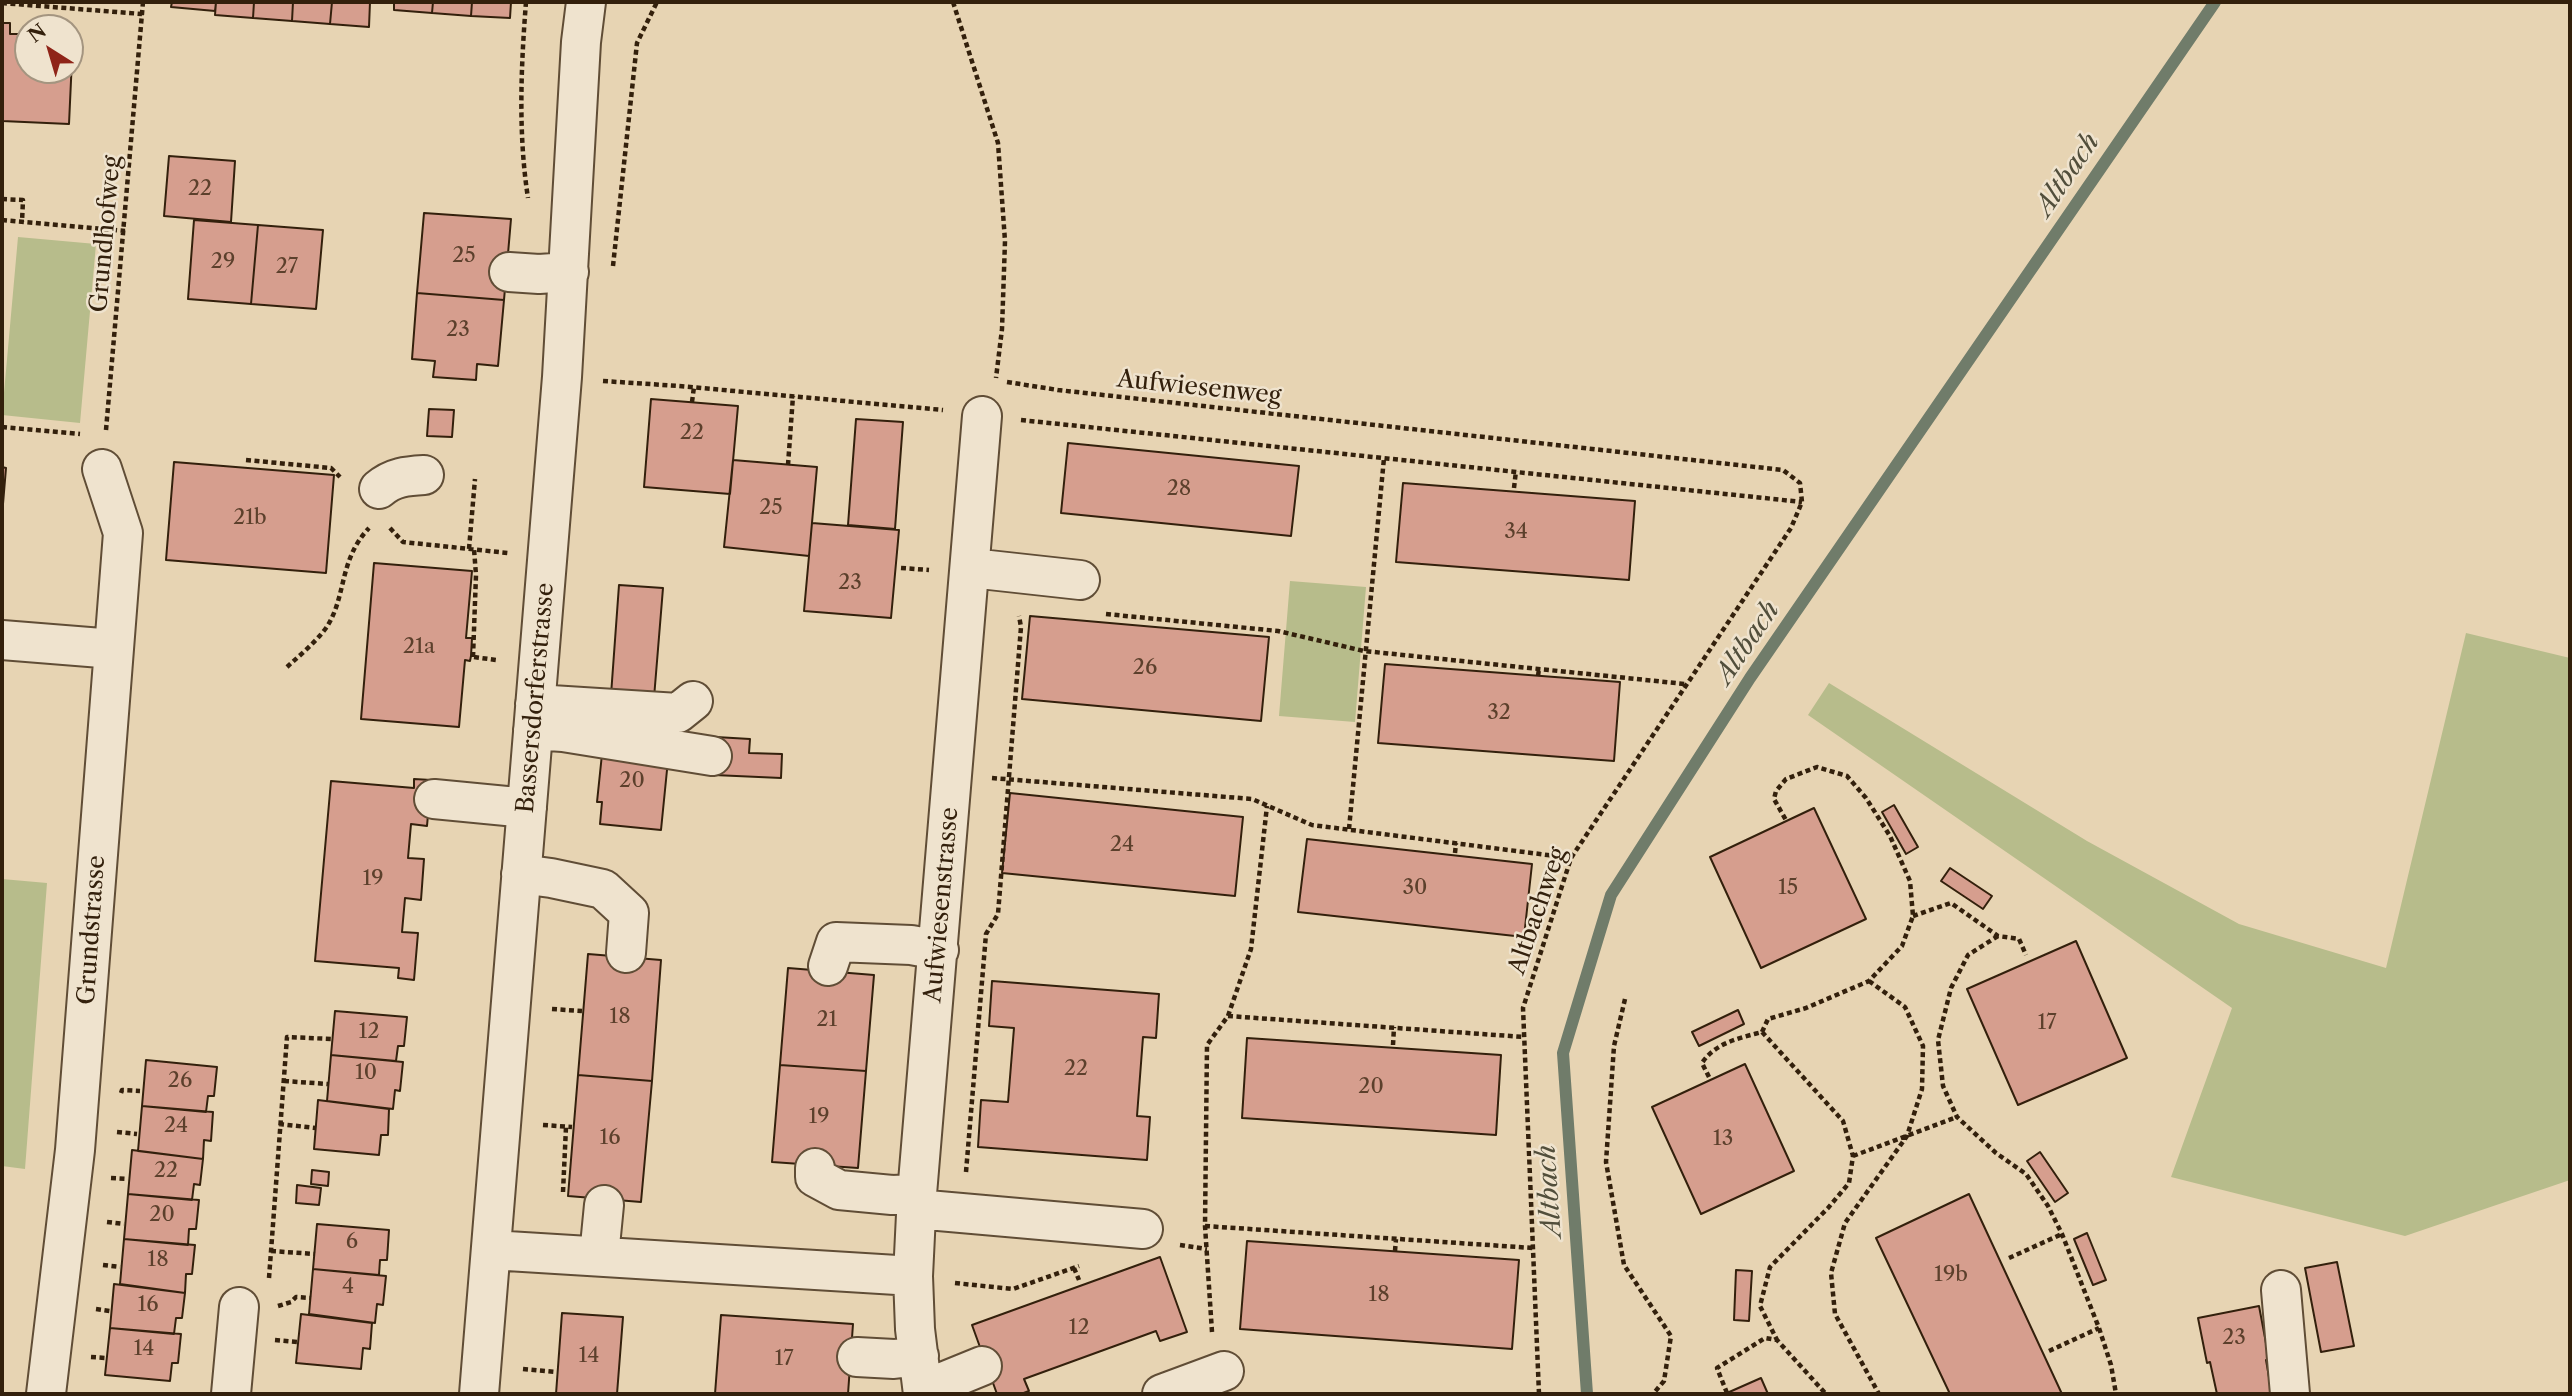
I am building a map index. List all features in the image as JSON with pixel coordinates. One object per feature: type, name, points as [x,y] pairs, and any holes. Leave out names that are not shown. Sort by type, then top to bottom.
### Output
[{"type":"street","name":"Bassersdorferstrasse","points":[[479,1394],[569,272],[581,42],[586,2]]},
{"type":"street","points":[[509,272],[569,272]]},
{"type":"street","name":"Aufwiesenstrasse","points":[[921,1380],[913,1276],[917,1202],[952,775],[959,580],[982,416]]},
{"type":"street","name":"Grundstrasse","points":[[46,1394],[75,1150],[123,533],[104,452]]},
{"type":"street","points":[[379,489],[388,481],[424,475]]},
{"type":"street","points":[[959,580],[1080,580]]},
{"type":"street","points":[[2,640],[114,649]]},
{"type":"street","points":[[534,717],[678,713],[694,701]]},
{"type":"street","points":[[534,717],[563,732],[712,756]]},
{"type":"street","points":[[434,799],[527,808]]},
{"type":"street","points":[[521,874],[603,889],[629,913],[626,953]]},
{"type":"street","points":[[828,966],[836,942],[911,945],[939,950]]},
{"type":"street","points":[[815,1168],[815,1177],[839,1190],[892,1195],[962,1214],[1143,1229]]},
{"type":"street","points":[[599,1256],[604,1205]]},
{"type":"street","points":[[491,1250],[913,1276]]},
{"type":"street","points":[[2280,1290],[2290,1394]]},
{"type":"street","points":[[231,1394],[257,1307]]},
{"type":"street","points":[[857,1357],[894,1359],[921,1380],[982,1366]]},
{"type":"street","points":[[1162,1394],[1224,1371]]},
{"type":"path","name":"Grundhofweg","points":[[104,452],[143,2]]},
{"type":"path","points":[[526,2],[523,38],[523,137],[528,199]]},
{"type":"path","points":[[637,43],[656,2]]},
{"type":"path","name":"Aufwiesenweg","points":[[953,2],[998,144],[1005,241],[1002,330],[995,380],[1085,393],[1783,470],[1800,483],[1802,502]]},
{"type":"path","points":[[2,3],[142,15]]},
{"type":"path","points":[[2,199],[23,200],[22,222]]},
{"type":"path","points":[[2,220],[125,231]]},
{"type":"path","points":[[604,382],[793,396],[1802,502]]},
{"type":"path","points":[[692,402],[694,387]]},
{"type":"path","points":[[788,465],[793,396]]},
{"type":"path","points":[[2,427],[104,452]]},
{"type":"path","points":[[1349,830],[1384,458]]},
{"type":"path","points":[[1514,488],[1516,471]]},
{"type":"path","points":[[475,479],[471,549],[476,575],[472,657],[489,659]]},
{"type":"path","name":"Altbachweg","points":[[1539,1394],[1523,1008],[1571,858],[1791,528],[1802,502]]},
{"type":"path","points":[[287,667],[306,651],[327,627],[350,556],[370,527]]},
{"type":"path","points":[[901,568],[959,580],[1017,605],[1021,627],[998,914],[986,934],[962,1214]]},
{"type":"path","points":[[1099,613],[1278,631],[1364,651],[1685,684]]},
{"type":"path","points":[[1538,676],[1539,669]]},
{"type":"path","points":[[1709,1077],[1702,1063],[1710,1050],[1762,1032],[1768,1018],[1805,1008],[1868,981],[1902,946],[1913,916],[1910,881],[1890,836],[1866,798],[1847,776],[1817,767],[1786,779],[1776,791],[1774,799],[1787,822]]},
{"type":"path","points":[[952,775],[1252,799],[1312,825],[1571,858]]},
{"type":"path","points":[[1224,1371],[1213,1343],[1205,1226],[1207,1045],[1228,1016],[1251,949],[1267,806]]},
{"type":"path","points":[[1455,853],[1456,843]]},
{"type":"path","points":[[1913,916],[1951,903],[1998,936],[2019,939],[2026,955]]},
{"type":"path","points":[[1998,936],[1968,955],[1951,988],[1938,1040],[1943,1086],[1957,1117],[1996,1153],[2026,1174],[2048,1206],[2062,1234],[2099,1328],[2116,1394]]},
{"type":"path","points":[[1868,981],[1905,1007],[1923,1046],[1922,1089],[1907,1136],[1844,1223],[1831,1273],[1835,1314],[1879,1394]]},
{"type":"path","points":[[1625,999],[1614,1046],[1606,1162],[1624,1265],[1671,1336],[1664,1381],[1653,1394]]},
{"type":"path","points":[[551,1009],[582,1011]]},
{"type":"path","points":[[1228,1016],[1524,1037]]},
{"type":"path","points":[[1393,1045],[1394,1027]]},
{"type":"path","points":[[1762,1032],[1843,1121],[1853,1156],[1849,1182],[1828,1208],[1770,1268],[1760,1306],[1777,1340],[1826,1394]]},
{"type":"path","points":[[269,1278],[287,1037],[331,1039]]},
{"type":"path","points":[[284,1081],[328,1084]]},
{"type":"path","points":[[1853,1156],[1957,1117]]},
{"type":"path","points":[[279,1124],[316,1128]]},
{"type":"path","points":[[535,1252],[559,1212],[569,1127],[542,1125]]},
{"type":"path","points":[[117,1132],[137,1134]]},
{"type":"path","points":[[1205,1226],[1533,1248]]},
{"type":"path","points":[[2009,1258],[2062,1234]]},
{"type":"path","points":[[1395,1251],[1396,1239]]},
{"type":"path","points":[[271,1251],[315,1254]]},
{"type":"path","points":[[913,1276],[1013,1289],[1087,1264]]},
{"type":"path","points":[[1074,1268],[1079,1280]]},
{"type":"path","points":[[954,1296],[956,1283]]},
{"type":"path","points":[[257,1307],[282,1307],[296,1297],[311,1298]]},
{"type":"path","points":[[2049,1351],[2099,1328]]},
{"type":"path","points":[[1727,1393],[1717,1368],[1765,1338],[1777,1340]]},
{"type":"path","points":[[512,1367],[555,1372]]},
{"type":"green space","points":[[18,237],[96,244],[80,423],[2,415]]},
{"type":"green space","points":[[1290,581],[1366,587],[1355,722],[1279,716]]},
{"type":"green space","points":[[2466,633],[2570,658],[2570,1180],[2405,1236],[2171,1177],[2232,1008],[1808,715],[1829,683],[2087,841],[2239,924],[2386,968]]},
{"type":"green space","points":[[2,879],[47,883],[25,1169],[2,1166]]},
{"type":"building","points":[[172,2],[216,2],[215,11],[171,7]]},
{"type":"building","points":[[216,2],[254,2],[253,18],[215,15]]},
{"type":"building","points":[[254,2],[293,2],[292,21],[253,18]]},
{"type":"building","points":[[293,2],[332,2],[330,24],[292,21]]},
{"type":"building","points":[[332,2],[370,2],[369,27],[330,24]]},
{"type":"building","points":[[394,2],[433,2],[432,13],[394,10]]},
{"type":"building","points":[[433,2],[472,2],[471,16],[432,13]]},
{"type":"building","points":[[472,2],[511,2],[510,18],[471,16]]},
{"type":"building","points":[[2,23],[10,23],[10,34],[14,34],[14,84],[71,84],[69,124],[2,121]]},
{"type":"building","points":[[169,156],[235,161],[231,222],[164,216]]},
{"type":"building","points":[[424,213],[511,219],[504,300],[417,293]]},
{"type":"building","points":[[194,220],[258,225],[251,304],[188,299]]},
{"type":"building","points":[[258,225],[323,230],[316,309],[251,304]]},
{"type":"building","points":[[417,293],[504,300],[498,366],[477,364],[476,380],[433,377],[435,361],[412,359]]},
{"type":"building","points":[[651,399],[738,406],[730,494],[644,487]]},
{"type":"building","points":[[429,409],[454,410],[452,437],[427,436]]},
{"type":"building","points":[[856,419],[903,422],[895,529],[848,525]]},
{"type":"building","points":[[1068,443],[1299,466],[1291,536],[1061,513]]},
{"type":"building","points":[[733,460],[817,467],[809,556],[724,547]]},
{"type":"building","points":[[174,462],[334,475],[326,573],[166,560]]},
{"type":"building","points":[[2,467],[6,468],[2,516]]},
{"type":"building","points":[[1403,483],[1635,501],[1629,580],[1396,562]]},
{"type":"building","points":[[812,523],[899,530],[891,618],[804,611]]},
{"type":"building","points":[[374,563],[472,571],[466,638],[472,638],[471,656],[470,661],[465,660],[459,727],[361,719]]},
{"type":"building","points":[[619,585],[663,588],[654,698],[611,695]]},
{"type":"building","points":[[1030,616],[1269,637],[1261,721],[1022,699]]},
{"type":"building","points":[[1385,664],[1620,682],[1614,761],[1378,743]]},
{"type":"building","points":[[716,737],[750,739],[749,753],[782,754],[781,778],[714,775]]},
{"type":"building","points":[[602,754],[668,760],[661,830],[600,824],[602,802],[597,802]]},
{"type":"building","points":[[414,779],[431,780],[427,826],[411,824],[408,858],[424,859],[421,900],[405,898],[402,932],[418,933],[414,980],[398,978],[399,968],[315,961],[331,781],[414,788]]},
{"type":"building","points":[[1010,793],[1243,817],[1235,896],[1002,873]]},
{"type":"building","points":[[1894,805],[1918,847],[1906,854],[1882,812]]},
{"type":"building","points":[[1814,808],[1866,919],[1761,968],[1710,857]]},
{"type":"building","points":[[1307,839],[1532,864],[1524,937],[1298,912]]},
{"type":"building","points":[[1950,868],[1992,896],[1983,909],[1941,881]]},
{"type":"building","points":[[2076,941],[2127,1058],[2018,1105],[1967,989]]},
{"type":"building","points":[[588,954],[661,960],[652,1081],[578,1075]]},
{"type":"building","points":[[788,968],[874,975],[866,1071],[780,1065]]},
{"type":"building","points":[[992,981],[1159,994],[1156,1038],[1143,1037],[1137,1116],[1150,1117],[1147,1160],[978,1147],[981,1100],[1008,1102],[1014,1028],[989,1026]]},
{"type":"building","points":[[1738,1010],[1744,1024],[1699,1046],[1692,1032]]},
{"type":"building","points":[[335,1011],[407,1017],[404,1046],[398,1046],[396,1061],[331,1055]]},
{"type":"building","points":[[1247,1038],[1501,1055],[1496,1135],[1242,1118]]},
{"type":"building","points":[[331,1055],[403,1062],[400,1091],[395,1090],[393,1109],[327,1101]]},
{"type":"building","points":[[146,1060],[217,1067],[214,1096],[208,1096],[206,1112],[142,1106]]},
{"type":"building","points":[[1745,1064],[1794,1171],[1701,1214],[1652,1107]]},
{"type":"building","points":[[780,1065],[866,1071],[858,1168],[772,1162]]},
{"type":"building","points":[[578,1075],[652,1081],[641,1202],[568,1196]]},
{"type":"building","points":[[318,1100],[389,1109],[388,1135],[381,1135],[379,1155],[314,1149]]},
{"type":"building","points":[[142,1106],[213,1112],[211,1141],[204,1140],[203,1159],[138,1151]]},
{"type":"building","points":[[132,1150],[203,1159],[200,1185],[194,1184],[192,1200],[128,1194]]},
{"type":"building","points":[[2040,1152],[2068,1193],[2055,1202],[2027,1161]]},
{"type":"building","points":[[312,1170],[329,1172],[328,1186],[311,1184]]},
{"type":"building","points":[[297,1185],[321,1188],[319,1205],[296,1203]]},
{"type":"building","points":[[128,1194],[199,1200],[196,1229],[189,1229],[188,1245],[124,1239]]},
{"type":"building","points":[[1969,1194],[2062,1394],[1950,1394],[1876,1238]]},
{"type":"building","points":[[317,1224],[389,1230],[387,1260],[380,1260],[379,1275],[313,1269]]},
{"type":"building","points":[[2087,1233],[2106,1280],[2093,1285],[2074,1239]]},
{"type":"building","points":[[124,1239],[195,1245],[192,1274],[186,1274],[185,1293],[120,1284]]},
{"type":"building","points":[[1247,1241],[1519,1260],[1512,1349],[1240,1329]]},
{"type":"building","points":[[1160,1257],[1187,1332],[1160,1341],[1156,1331],[1024,1379],[1029,1391],[1021,1394],[997,1394],[972,1325]]},
{"type":"building","points":[[2337,1262],[2354,1346],[2321,1352],[2305,1268]]},
{"type":"building","points":[[313,1269],[386,1276],[383,1305],[377,1304],[375,1323],[309,1314]]},
{"type":"building","points":[[1736,1270],[1752,1271],[1749,1321],[1734,1320]]},
{"type":"building","points":[[114,1284],[185,1293],[182,1318],[176,1318],[174,1334],[110,1328]]},
{"type":"building","points":[[2259,1306],[2269,1359],[2266,1360],[2272,1394],[2217,1394],[2210,1362],[2207,1363],[2198,1318]]},
{"type":"building","points":[[562,1313],[623,1317],[617,1394],[556,1394]]},
{"type":"building","points":[[301,1314],[372,1323],[370,1349],[363,1348],[361,1369],[296,1363]]},
{"type":"building","points":[[721,1315],[853,1324],[848,1394],[715,1394]]},
{"type":"building","points":[[110,1328],[181,1334],[178,1363],[172,1363],[170,1381],[105,1375]]},
{"type":"building","points":[[1761,1378],[1768,1394],[1725,1394],[1727,1393]]},
{"type":"waterway","name":"Altbach","points":[[1587,1394],[1563,1053],[1611,895],[1750,678],[2215,2]]}]
